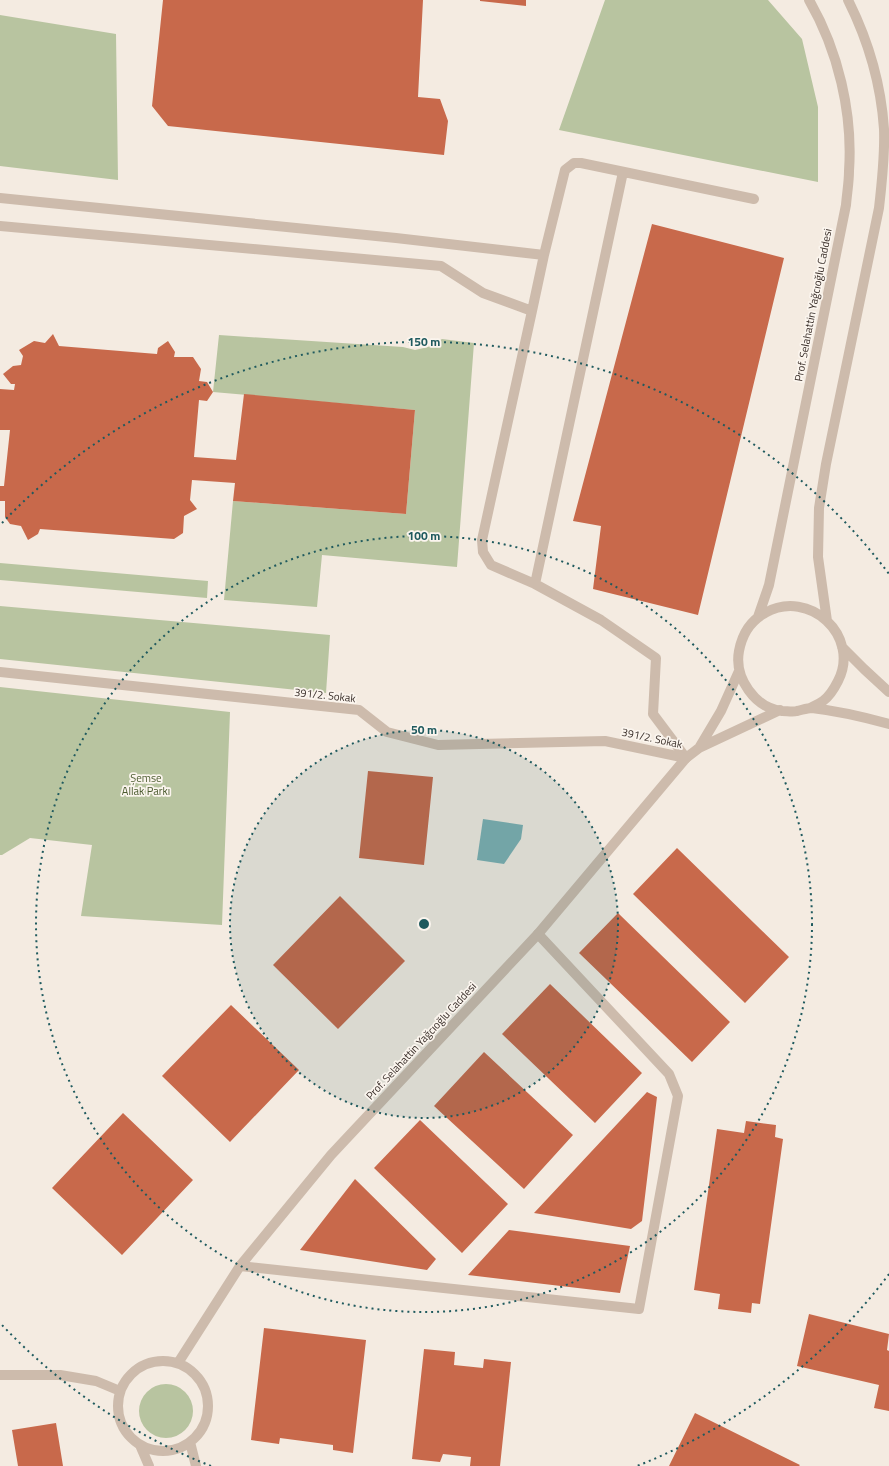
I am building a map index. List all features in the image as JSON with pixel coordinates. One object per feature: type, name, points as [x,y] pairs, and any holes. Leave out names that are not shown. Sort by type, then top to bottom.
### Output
[{"type":"street","name":"Prof. Selahattin Yağcıoğlu Caddesi","points":[[758,617],[769,585],[846,205],[849,170],[849,135],[846,107],[837,66],[825,33],[809,0]]},
{"type":"street","points":[[827,621],[818,557],[819,508],[826,464],[878,208],[883,173],[884,129],[879,90],[871,56],[858,21],[848,0]]},
{"type":"street","points":[[686,758],[653,714],[656,658],[601,620],[535,584],[491,565],[483,552],[482,540],[544,255],[565,170],[574,162],[754,199]]},
{"type":"street","points":[[535,584],[623,172]]},
{"type":"street","points":[[0,198],[396,238],[544,255]]},
{"type":"street","points":[[0,226],[441,266],[483,293],[532,311]]},
{"type":"street","points":[[786,606],[808,609],[815,612],[827,621],[836,632],[842,647],[843,662],[840,676],[834,690],[823,701],[810,708],[795,711],[780,710],[766,705],[754,697],[745,685],[739,671],[738,656],[741,641],[748,628],[758,617],[771,609],[786,606]]},
{"type":"street","points":[[842,647],[864,670],[889,692]]},
{"type":"street","name":"Prof. Selahattin Yağcıoğlu Caddesi","points":[[699,748],[721,711],[739,671]]},
{"type":"street","name":"391/2. Sokak","points":[[0,672],[358,710],[387,732],[438,745],[605,741],[686,758]]},
{"type":"street","points":[[810,708],[889,724]]},
{"type":"street","name":"Prof. Selahattin Yağcıoğlu Caddesi","points":[[178,1364],[240,1266],[331,1155],[538,934],[686,758],[699,748],[780,710]]},
{"type":"street","points":[[240,1266],[639,1310],[678,1096],[669,1074],[538,934]]},
{"type":"street","points":[[163,1361],[178,1364],[190,1370],[200,1380],[206,1392],[208,1406],[205,1420],[199,1432],[190,1442],[178,1448],[165,1451],[152,1450],[140,1446],[128,1436],[120,1422],[117,1407],[120,1391],[126,1379],[137,1369],[150,1363],[163,1361]]},
{"type":"street","points":[[0,1375],[60,1375],[96,1382],[120,1391]]},
{"type":"street","points":[[190,1442],[196,1466]]},
{"type":"street","points":[[140,1446],[149,1466]]},
{"type":"green space","points":[[605,0],[768,0],[802,39],[818,107],[818,182],[559,130]]},
{"type":"green space","points":[[0,15],[116,34],[118,180],[0,166]]},
{"type":"green space","points":[[219,335],[403,347],[415,350],[428,347],[442,339],[474,343],[457,567],[322,555],[317,607],[224,600],[233,501],[406,514],[415,410],[213,392]]},
{"type":"green space","points":[[0,563],[208,581],[207,598],[0,580]]},
{"type":"green space","points":[[0,606],[330,635],[326,693],[0,659]]},
{"type":"green space","name":"Şemse Allak Parkı","points":[[0,687],[230,712],[222,925],[81,916],[92,845],[30,838],[0,855]]},
{"type":"green space","points":[[161,1384],[171,1384],[181,1388],[189,1396],[193,1406],[193,1416],[189,1426],[181,1434],[171,1438],[161,1438],[151,1434],[143,1426],[139,1416],[139,1406],[143,1396],[151,1388]]},
{"type":"water","points":[[483,819],[523,825],[521,839],[504,864],[477,860]]},
{"type":"building","points":[[163,0],[423,0],[418,97],[440,99],[448,121],[444,155],[168,126],[152,106]]},
{"type":"building","points":[[526,0],[526,6],[480,1]]},
{"type":"building","points":[[652,224],[784,258],[698,615],[593,589],[601,526],[573,521]]},
{"type":"building","points":[[53,334],[59,346],[157,354],[158,348],[168,341],[175,352],[174,357],[193,357],[201,369],[199,381],[207,382],[213,392],[207,401],[199,400],[194,457],[236,460],[244,394],[415,410],[406,514],[233,501],[235,483],[192,480],[190,500],[197,509],[184,516],[183,533],[174,539],[40,529],[38,534],[28,540],[21,526],[10,524],[5,517],[5,501],[0,501],[0,486],[4,486],[10,430],[0,430],[0,389],[14,390],[15,384],[11,384],[3,374],[13,366],[21,365],[23,356],[19,350],[34,341],[45,343]]},
{"type":"building","points":[[368,771],[433,777],[424,865],[359,858]]},
{"type":"building","points":[[677,848],[789,957],[745,1003],[633,894]]},
{"type":"building","points":[[340,896],[405,961],[338,1029],[273,965]]},
{"type":"building","points":[[618,913],[730,1022],[692,1062],[579,953]]},
{"type":"building","points":[[550,984],[642,1073],[595,1123],[502,1034]]},
{"type":"building","points":[[231,1005],[299,1070],[230,1142],[162,1076]]},
{"type":"building","points":[[484,1052],[573,1135],[524,1189],[434,1106]]},
{"type":"building","points":[[647,1092],[657,1097],[642,1221],[631,1229],[534,1213]]},
{"type":"building","points":[[123,1113],[193,1180],[122,1255],[52,1188]]},
{"type":"building","points":[[420,1120],[508,1204],[462,1253],[374,1168]]},
{"type":"building","points":[[746,1121],[776,1125],[775,1137],[783,1139],[760,1304],[752,1303],[751,1313],[718,1309],[720,1294],[694,1290],[717,1129],[744,1133]]},
{"type":"building","points":[[355,1179],[436,1259],[427,1270],[300,1250]]},
{"type":"building","points":[[509,1230],[630,1246],[620,1293],[468,1275]]},
{"type":"building","points":[[809,1314],[889,1334],[887,1350],[889,1351],[889,1411],[874,1408],[879,1385],[797,1366]]},
{"type":"building","points":[[264,1328],[366,1340],[353,1453],[333,1450],[333,1445],[280,1438],[279,1444],[251,1440]]},
{"type":"building","points":[[424,1349],[455,1352],[454,1365],[483,1368],[484,1359],[511,1362],[500,1466],[470,1466],[471,1457],[443,1454],[440,1462],[412,1459]]},
{"type":"building","points":[[695,1413],[800,1465],[669,1466]]},
{"type":"building","points":[[56,1423],[63,1466],[18,1466],[12,1430]]}]
